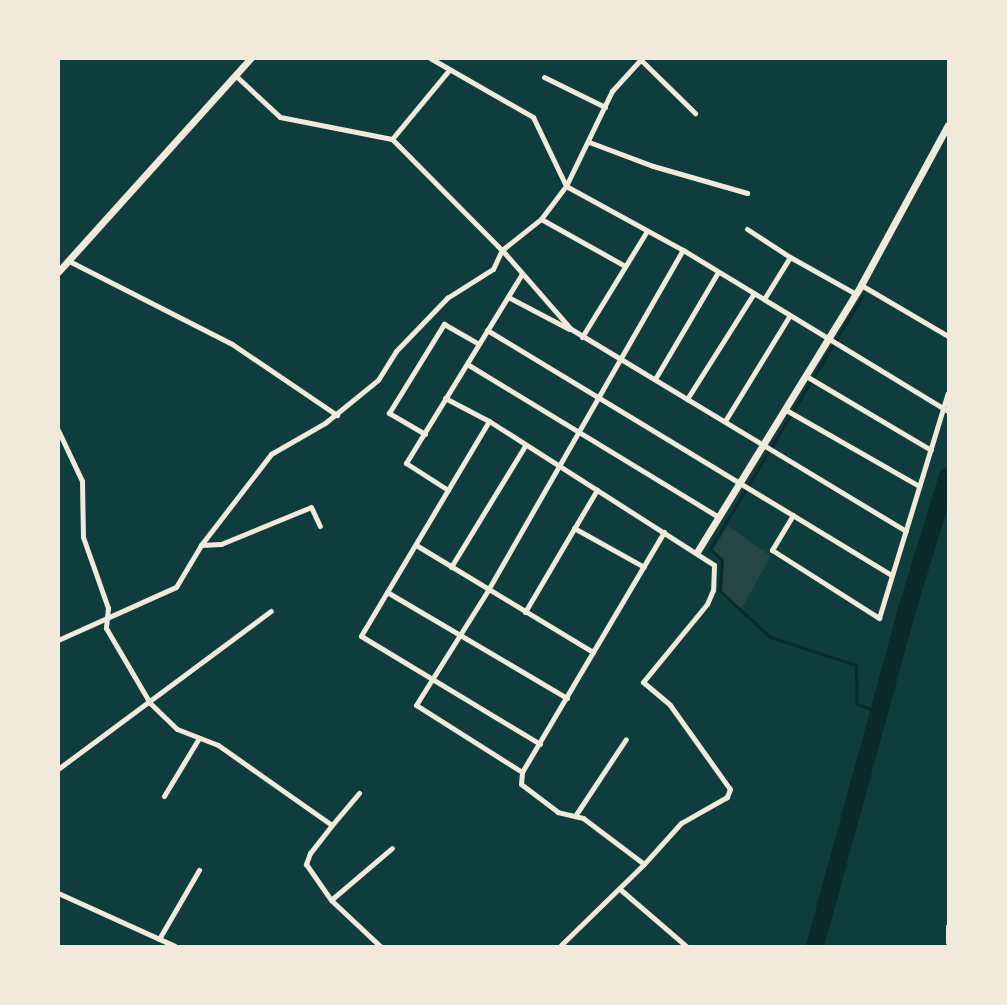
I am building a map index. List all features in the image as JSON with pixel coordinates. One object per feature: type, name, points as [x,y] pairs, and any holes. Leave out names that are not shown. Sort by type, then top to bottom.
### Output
[{"type":"street","points":[[58,272],[251,58]]},
{"type":"street","points":[[430,58],[533,117],[566,186],[683,250],[946,411]]},
{"type":"street","points":[[58,640],[176,587],[201,545],[272,454],[336,415],[378,380],[396,351],[447,298],[493,269],[502,250],[542,219],[566,186],[590,142],[612,91],[641,59],[696,112]]},
{"type":"street","points":[[392,139],[449,70]]},
{"type":"street","points":[[236,76],[280,117],[392,139],[502,250],[571,329]]},
{"type":"street","points":[[544,77],[605,106]]},
{"type":"street","points":[[698,552],[856,294],[948,125]]},
{"type":"street","points":[[590,142],[653,166],[747,193]]},
{"type":"street","points":[[542,219],[625,266]]},
{"type":"street","points":[[747,229],[790,257],[856,294]]},
{"type":"street","points":[[582,337],[647,231]]},
{"type":"street","points":[[522,772],[416,705],[488,590],[683,250]]},
{"type":"street","points":[[764,299],[790,257]]},
{"type":"street","points":[[69,261],[232,344],[336,415]]},
{"type":"street","points":[[655,379],[718,272]]},
{"type":"street","points":[[448,490],[406,463],[522,274]]},
{"type":"street","points":[[861,285],[948,336]]},
{"type":"street","points":[[687,399],[754,293]]},
{"type":"street","points":[[508,297],[621,358],[906,531]]},
{"type":"street","points":[[725,421],[790,315]]},
{"type":"street","points":[[425,434],[389,413],[444,324],[479,344]]},
{"type":"street","points":[[487,330],[892,575]]},
{"type":"street","points":[[467,364],[719,517]]},
{"type":"street","points":[[806,376],[931,450]]},
{"type":"street","points":[[793,515],[772,550],[879,618],[931,450],[946,411],[948,393]]},
{"type":"street","points":[[445,398],[560,466],[698,552],[714,565],[713,590],[684,636],[643,682],[670,705],[730,789],[727,797],[681,823],[621,890],[560,946]]},
{"type":"street","points":[[786,410],[920,486]]},
{"type":"street","points":[[489,422],[362,636],[540,744]]},
{"type":"street","points":[[58,430],[82,481],[83,537],[108,608],[106,628],[150,703],[177,729],[218,745],[332,825]]},
{"type":"street","points":[[451,567],[525,446]]},
{"type":"street","points":[[525,612],[597,490]]},
{"type":"street","points":[[201,545],[221,544],[311,507],[320,526]]},
{"type":"street","points":[[574,528],[644,567]]},
{"type":"street","points":[[644,864],[575,816],[558,812],[521,784],[522,772],[664,532]]},
{"type":"street","points":[[416,545],[593,652]]},
{"type":"street","points":[[387,592],[567,698]]},
{"type":"street","points":[[58,769],[150,703],[271,611]]},
{"type":"street","points":[[164,796],[200,738]]},
{"type":"street","points":[[575,816],[626,739]]},
{"type":"street","points":[[358,793],[310,853],[306,864],[331,900],[380,946]]},
{"type":"street","points":[[331,900],[392,848]]},
{"type":"street","points":[[159,939],[200,870]]},
{"type":"street","points":[[621,890],[686,946]]},
{"type":"street","points":[[58,893],[159,939],[165,944],[175,946]]},
{"type":"street","points":[[948,926],[948,942]]},
{"type":"shaded area","points":[[728,526],[771,556],[741,609],[721,590],[723,559],[713,550]]},
{"type":"waterway","points":[[863,295],[710,549],[722,560],[720,591],[770,637],[856,665],[857,704],[879,712]]},
{"type":"waterway","points":[[815,946],[905,616],[948,476]]}]
